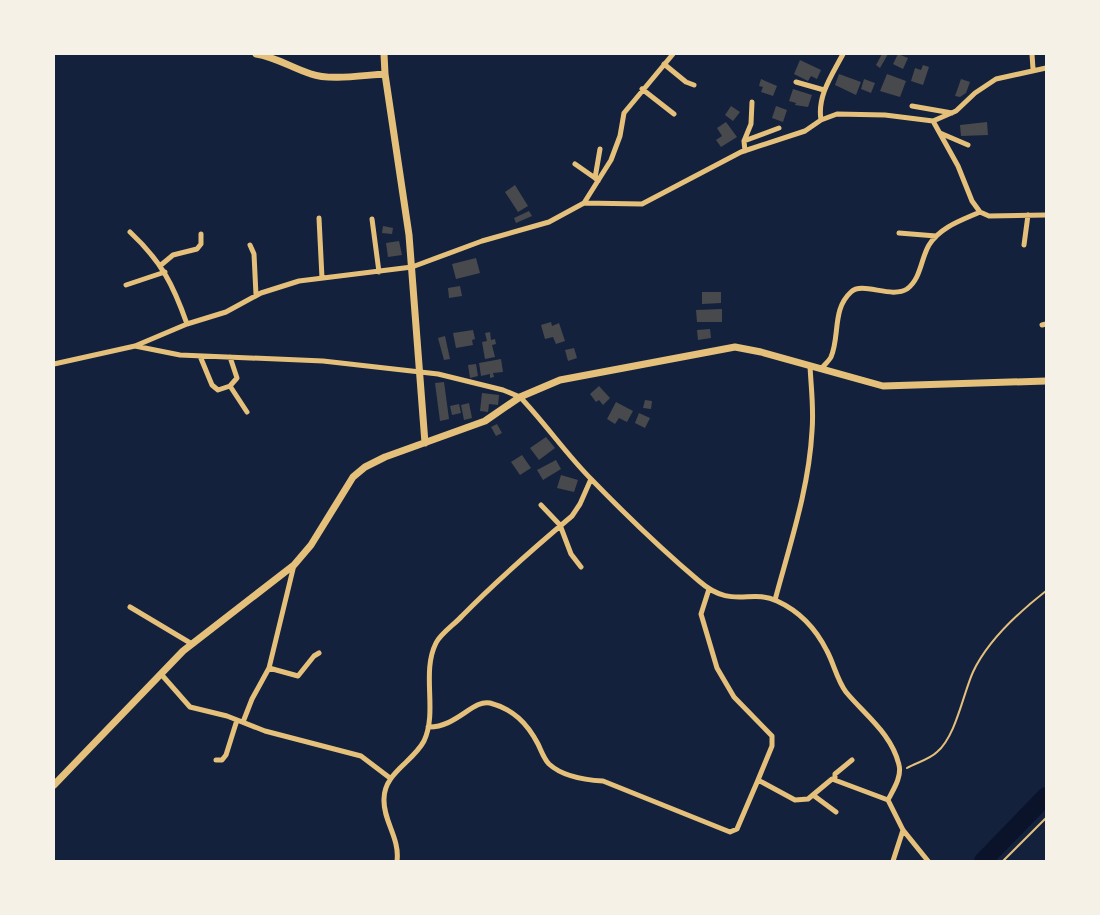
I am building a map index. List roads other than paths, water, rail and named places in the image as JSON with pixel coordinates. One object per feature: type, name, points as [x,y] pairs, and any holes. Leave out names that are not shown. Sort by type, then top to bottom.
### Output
[{"type":"street","points":[[256,54],[270,56],[312,75],[385,74]]},
{"type":"street","points":[[384,54],[385,74],[409,235],[424,443]]},
{"type":"street","points":[[584,203],[611,160],[620,136],[624,112],[672,54]]},
{"type":"street","points":[[821,120],[819,111],[824,90],[843,54]]},
{"type":"street","points":[[1032,54],[1033,69]]},
{"type":"street","points":[[664,64],[686,82],[694,85]]},
{"type":"street","points":[[54,364],[135,346],[187,324],[226,312],[256,295],[299,281],[412,267],[482,241],[549,222],[584,203],[642,204],[745,151],[806,131],[821,120],[837,114],[884,115],[933,121],[952,113],[996,79],[1033,69],[1046,68]]},
{"type":"street","points":[[796,82],[824,90]]},
{"type":"street","points":[[642,89],[674,114]]},
{"type":"street","points":[[745,151],[744,141],[751,124],[752,102]]},
{"type":"street","points":[[912,106],[952,113]]},
{"type":"street","points":[[933,121],[958,166],[972,201],[980,212],[989,216],[1046,215]]},
{"type":"street","points":[[744,141],[779,128]]},
{"type":"street","points":[[940,133],[968,145]]},
{"type":"street","points":[[597,180],[600,149]]},
{"type":"street","points":[[575,164],[597,180]]},
{"type":"street","points":[[821,369],[831,357],[839,312],[851,292],[858,288],[898,292],[908,288],[916,278],[929,245],[940,231],[980,212]]},
{"type":"street","points":[[1024,245],[1028,215]]},
{"type":"street","points":[[319,218],[322,278]]},
{"type":"street","points":[[372,219],[378,272]]},
{"type":"street","points":[[130,232],[161,264],[173,286],[187,324]]},
{"type":"street","points":[[899,233],[936,236]]},
{"type":"street","points":[[161,264],[173,255],[197,249],[201,244],[201,234]]},
{"type":"street","points":[[250,244],[254,254],[256,295]]},
{"type":"street","points":[[126,285],[165,272]]},
{"type":"street","points":[[135,346],[180,355],[323,361],[418,371],[474,382],[520,397],[591,479],[654,542],[709,589],[718,595],[735,598],[775,600],[808,623],[827,651],[846,691],[871,716],[891,746],[900,766],[898,779],[888,800]]},
{"type":"street","points":[[54,785],[192,644],[294,565],[311,545],[353,478],[365,468],[385,457],[485,421],[520,397],[560,380],[736,347],[884,386],[1046,381]]},
{"type":"street","points":[[200,356],[212,385],[218,390],[230,386],[237,378],[230,357]]},
{"type":"street","points":[[775,600],[803,494],[810,455],[812,429],[810,366]]},
{"type":"street","points":[[230,386],[247,412]]},
{"type":"street","points":[[398,861],[396,837],[385,812],[384,798],[390,778],[418,750],[428,728],[431,665],[436,643],[498,579],[560,525],[580,504],[591,479]]},
{"type":"street","points":[[541,505],[560,525],[571,554],[581,567]]},
{"type":"street","points":[[216,760],[222,760],[226,756],[240,721],[269,668],[294,565]]},
{"type":"street","points":[[428,728],[440,728],[452,723],[475,705],[488,702],[514,712],[531,731],[547,762],[556,770],[585,780],[603,781],[730,832],[737,829],[772,746],[772,736],[734,697],[717,668],[701,614],[709,589]]},
{"type":"street","points":[[130,607],[192,644]]},
{"type":"street","points":[[269,668],[298,676],[318,653]]},
{"type":"street","points":[[161,674],[190,707],[240,721],[265,731],[361,756],[390,778]]},
{"type":"street","points":[[835,780],[835,774],[852,760]]},
{"type":"street","points":[[758,780],[795,800],[808,799],[832,779],[888,800],[903,830],[928,861]]},
{"type":"street","points":[[813,795],[836,812]]},
{"type":"street","points":[[894,861],[903,830]]},
{"type":"waterway","points":[[983,861],[1046,796]]}]
